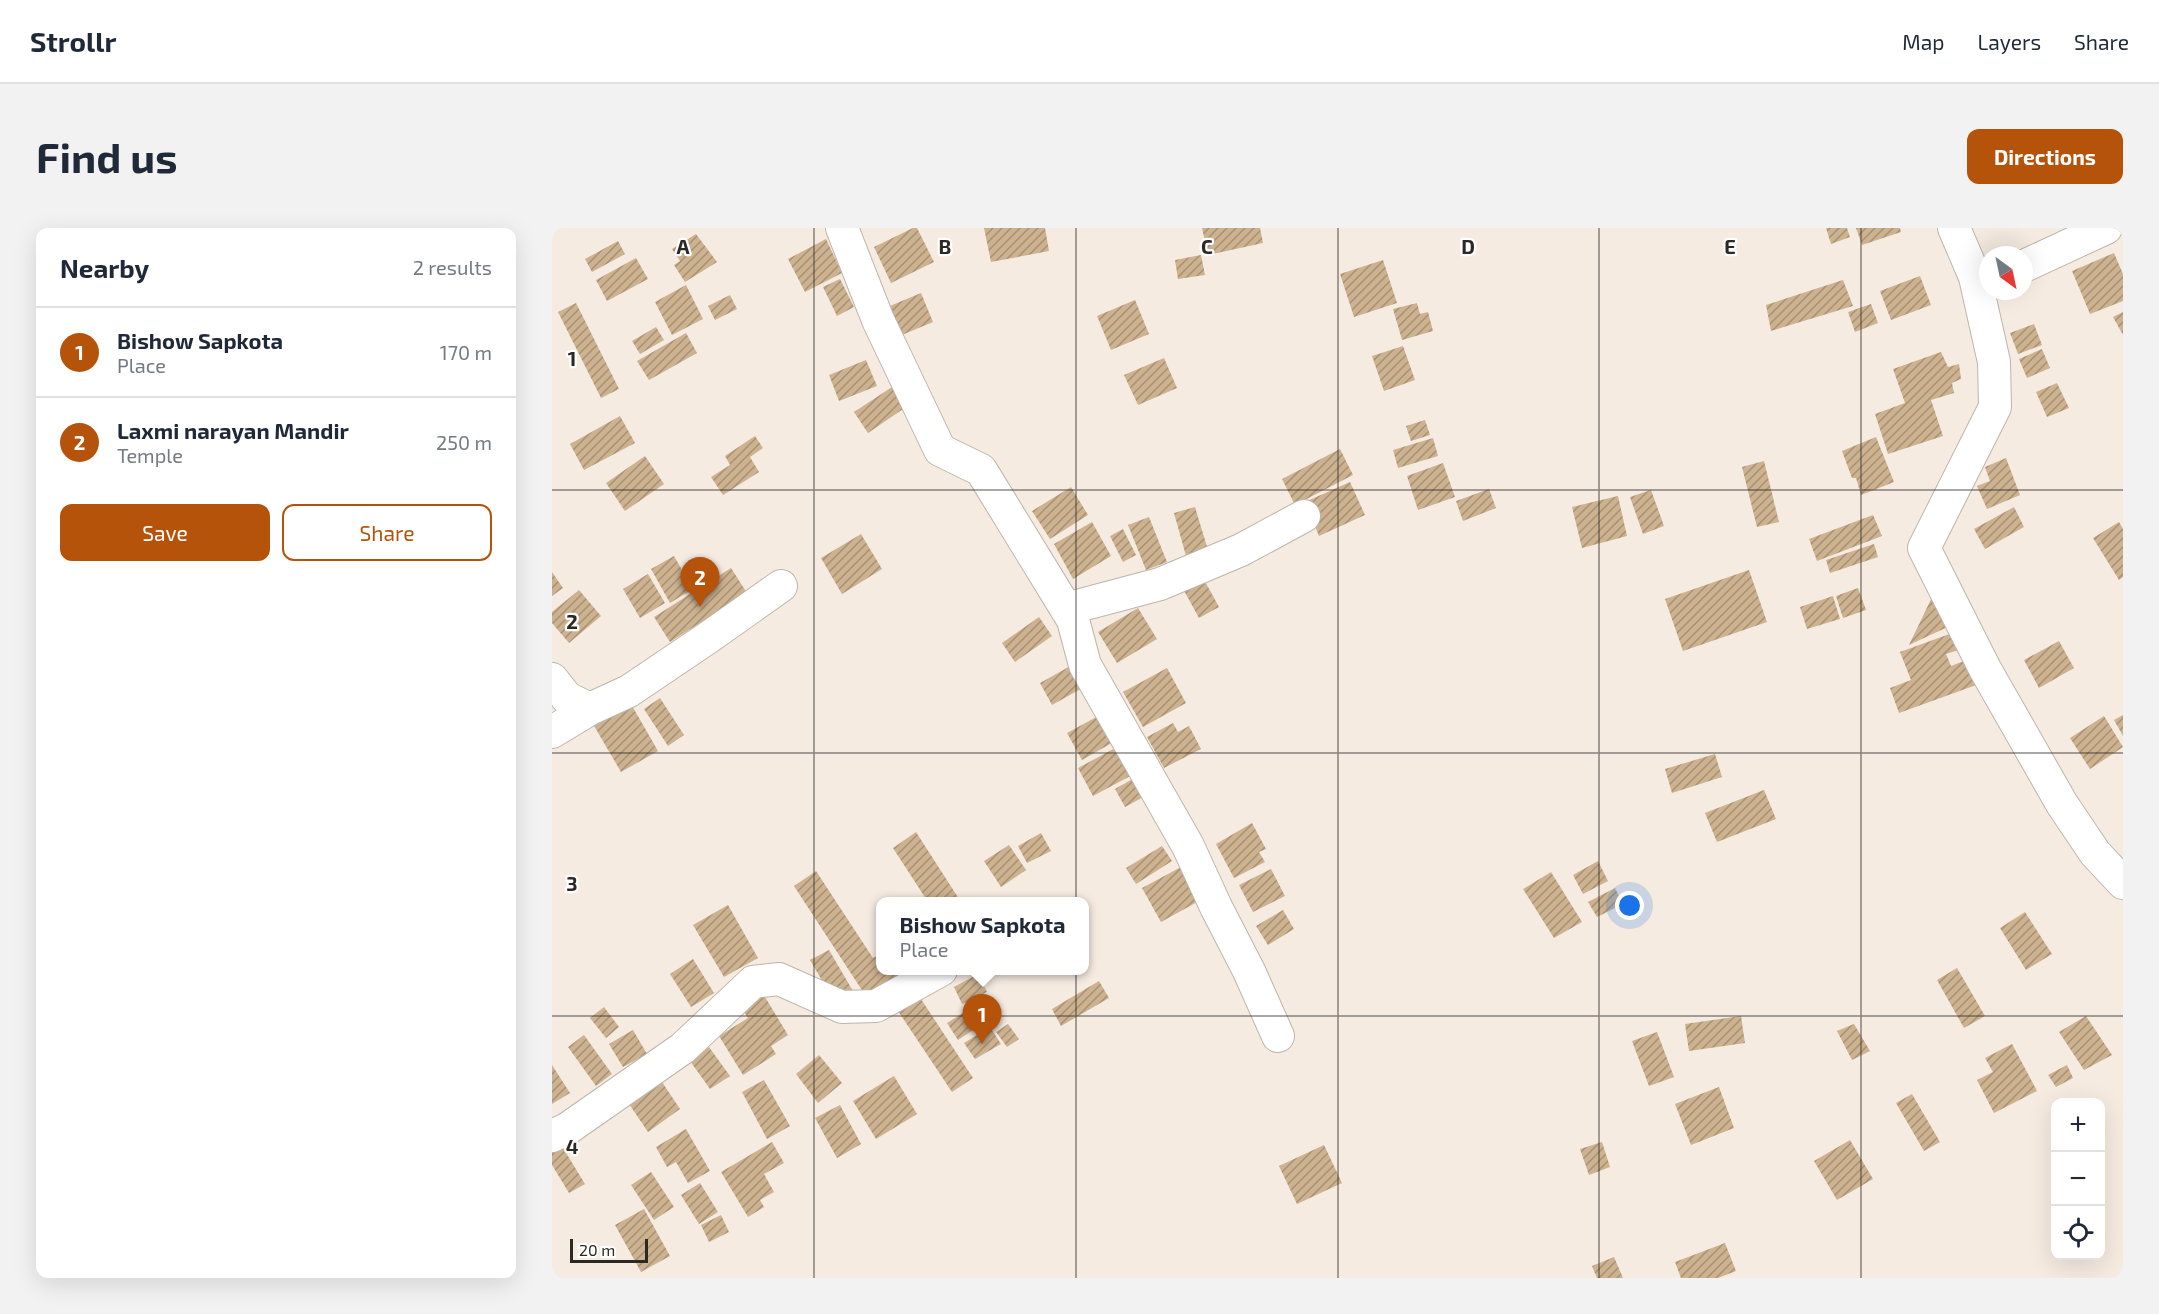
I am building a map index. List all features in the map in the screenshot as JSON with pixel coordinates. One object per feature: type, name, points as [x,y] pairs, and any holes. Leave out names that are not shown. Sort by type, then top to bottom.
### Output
[{"type":"street","points":[[842,228],[878,320],[940,450],[981,470],[1073,620],[1085,664],[1188,846],[1278,1036]]},
{"type":"street","points":[[1954,228],[1979,270]]},
{"type":"street","points":[[2033,262],[2106,228]]},
{"type":"street","points":[[1985,300],[1994,362],[1995,407],[1924,548],[1985,669],[2062,804],[2095,853],[2123,884]]},
{"type":"street","points":[[1066,609],[1160,584],[1241,550],[1304,516]]},
{"type":"street","points":[[552,732],[590,709],[628,691],[781,586]]},
{"type":"street","points":[[552,679],[567,698],[590,709]]},
{"type":"street","points":[[552,1136],[567,1130],[683,1048],[753,982],[779,980],[842,1007],[876,1006],[932,975]]},
{"type":"building","points":[[917,228],[934,262],[891,283],[874,247]]},
{"type":"building","points":[[984,228],[1045,228],[1049,251],[991,262]]},
{"type":"building","points":[[1202,228],[1260,228],[1263,243],[1208,255]]},
{"type":"building","points":[[1826,228],[1847,228],[1850,237],[1831,244]]},
{"type":"building","points":[[1856,228],[1900,228],[1901,232],[1862,245]]},
{"type":"building","points":[[696,234],[717,262],[685,282],[674,265],[680,261],[672,249]]},
{"type":"building","points":[[826,239],[842,273],[805,292],[788,259]]},
{"type":"building","points":[[618,241],[625,254],[592,272],[585,259]]},
{"type":"building","points":[[2114,253],[2123,274],[2123,301],[2090,314],[2072,271]]},
{"type":"building","points":[[1201,255],[1205,275],[1178,279],[1175,260]]},
{"type":"building","points":[[636,258],[648,279],[607,301],[596,280]]},
{"type":"building","points":[[1383,260],[1397,303],[1354,317],[1340,274]]},
{"type":"building","points":[[1920,276],[1931,305],[1891,320],[1880,291]]},
{"type":"building","points":[[840,279],[854,307],[837,316],[823,287]]},
{"type":"building","points":[[1843,280],[1853,306],[1771,331],[1766,305]]},
{"type":"building","points":[[686,285],[703,319],[672,335],[655,302]]},
{"type":"building","points":[[921,293],[933,322],[897,337],[885,308]]},
{"type":"building","points":[[730,295],[737,309],[715,320],[708,306]]},
{"type":"building","points":[[1135,300],[1149,334],[1111,350],[1097,316]]},
{"type":"building","points":[[576,303],[619,389],[601,398],[558,312]]},
{"type":"building","points":[[1417,303],[1420,314],[1428,312],[1433,331],[1402,340],[1393,309]]},
{"type":"building","points":[[1871,304],[1878,323],[1855,332],[1848,312]]},
{"type":"building","points":[[2123,312],[2123,335],[2113,317]]},
{"type":"building","points":[[2034,324],[2042,345],[2018,354],[2010,333]]},
{"type":"building","points":[[656,327],[664,340],[640,354],[632,341]]},
{"type":"building","points":[[686,333],[697,353],[649,380],[637,361]]},
{"type":"building","points":[[1403,346],[1415,380],[1384,391],[1372,356]]},
{"type":"building","points":[[2042,349],[2050,368],[2027,378],[2019,359]]},
{"type":"building","points":[[1941,352],[1948,367],[1959,364],[1961,379],[1952,383],[1954,393],[1931,400],[1943,436],[1888,454],[1875,414],[1905,403],[1893,369]]},
{"type":"building","points":[[1164,358],[1177,388],[1138,405],[1124,375]]},
{"type":"building","points":[[866,360],[877,386],[839,401],[829,375]]},
{"type":"building","points":[[2057,383],[2069,408],[2047,417],[2036,392]]},
{"type":"building","points":[[892,387],[906,407],[868,433],[854,412]]},
{"type":"building","points":[[620,416],[635,443],[584,470],[570,444]]},
{"type":"building","points":[[1425,420],[1430,435],[1411,441],[1406,426]]},
{"type":"building","points":[[755,436],[763,448],[750,457],[759,472],[723,495],[711,477],[730,465],[725,456]]},
{"type":"building","points":[[1876,437],[1894,482],[1861,495],[1856,478],[1852,478],[1842,451]]},
{"type":"building","points":[[1433,438],[1438,456],[1398,468],[1393,450]]},
{"type":"building","points":[[1340,449],[1353,475],[1295,505],[1282,479]]},
{"type":"building","points":[[645,456],[664,484],[625,511],[606,483]]},
{"type":"building","points":[[2006,458],[2020,495],[1987,509],[1977,486],[1990,481],[1985,467]]},
{"type":"building","points":[[1764,461],[1779,522],[1757,527],[1742,467]]},
{"type":"building","points":[[1443,463],[1455,497],[1418,510],[1407,476]]},
{"type":"building","points":[[1350,482],[1365,515],[1319,536],[1305,502]]},
{"type":"building","points":[[1071,487],[1088,515],[1050,539],[1032,511]]},
{"type":"building","points":[[1489,489],[1496,508],[1463,521],[1456,501]]},
{"type":"building","points":[[1651,490],[1664,526],[1643,534],[1630,497]]},
{"type":"building","points":[[1618,496],[1627,536],[1582,548],[1572,507]]},
{"type":"building","points":[[1195,507],[1208,550],[1186,556],[1174,513]]},
{"type":"building","points":[[2014,507],[2024,527],[1985,549],[1974,529]]},
{"type":"building","points":[[1873,515],[1882,536],[1817,561],[1809,539]]},
{"type":"building","points":[[1149,517],[1167,562],[1146,570],[1128,525]]},
{"type":"building","points":[[1092,522],[1111,556],[1073,579],[1054,544]]},
{"type":"building","points":[[2119,522],[2123,529],[2123,577],[2119,580],[2093,538]]},
{"type":"building","points":[[1123,529],[1136,555],[1123,562],[1110,536]]},
{"type":"building","points":[[861,534],[882,569],[842,594],[821,558]]},
{"type":"building","points":[[1874,544],[1878,557],[1830,573],[1826,560]]},
{"type":"building","points":[[674,556],[693,589],[670,603],[651,569]]},
{"type":"building","points":[[731,568],[747,593],[670,642],[654,617]]},
{"type":"building","points":[[1749,570],[1767,622],[1683,651],[1665,599]]},
{"type":"building","points":[[552,572],[563,588],[552,596]]},
{"type":"building","points":[[648,574],[665,603],[640,618],[623,589]]},
{"type":"building","points":[[1202,576],[1219,607],[1199,618],[1182,587]]},
{"type":"building","points":[[1858,588],[1866,610],[1843,618],[1836,596]]},
{"type":"building","points":[[579,590],[601,616],[569,643],[552,623],[552,612]]},
{"type":"building","points":[[1935,591],[1954,624],[1909,645]]},
{"type":"building","points":[[1833,596],[1840,619],[1807,629],[1800,607]]},
{"type":"building","points":[[1138,608],[1157,639],[1117,663],[1098,632]]},
{"type":"building","points":[[1039,617],[1052,636],[1015,662],[1002,643]]},
{"type":"building","points":[[1955,632],[1961,649],[1946,654],[1951,666],[1969,659],[1979,684],[1899,713],[1890,688],[1911,680],[1900,652]]},
{"type":"building","points":[[2059,641],[2074,668],[2039,688],[2024,660]]},
{"type":"building","points":[[1074,664],[1086,686],[1052,705],[1040,683]]},
{"type":"building","points":[[1167,668],[1186,703],[1143,727],[1123,692]]},
{"type":"building","points":[[627,697],[658,751],[621,772],[590,719]]},
{"type":"building","points":[[660,698],[684,735],[668,746],[644,709]]},
{"type":"building","points":[[1102,714],[1117,740],[1082,760],[1067,733]]},
{"type":"building","points":[[2123,715],[2123,736],[2114,720]]},
{"type":"building","points":[[2104,716],[2123,747],[2090,769],[2070,738]]},
{"type":"building","points":[[1173,723],[1178,732],[1189,726],[1201,749],[1164,768],[1147,737]]},
{"type":"building","points":[[1119,746],[1134,774],[1093,796],[1078,768]]},
{"type":"building","points":[[1715,754],[1722,777],[1672,793],[1665,769]]},
{"type":"building","points":[[1136,777],[1147,795],[1125,807],[1115,789]]},
{"type":"building","points":[[1764,790],[1776,819],[1717,842],[1705,813]]},
{"type":"building","points":[[1252,823],[1266,849],[1259,852],[1265,862],[1234,878],[1216,844]]},
{"type":"building","points":[[916,832],[958,897],[925,897],[893,848]]},
{"type":"building","points":[[1041,833],[1051,851],[1027,863],[1018,846]]},
{"type":"building","points":[[1009,845],[1026,870],[1001,887],[984,861]]},
{"type":"building","points":[[1162,846],[1172,861],[1136,884],[1126,868]]},
{"type":"building","points":[[1598,861],[1608,881],[1583,894],[1573,875]]},
{"type":"building","points":[[1181,867],[1199,901],[1161,922],[1142,888]]},
{"type":"building","points":[[1271,869],[1285,896],[1253,912],[1239,885]]},
{"type":"building","points":[[816,871],[873,958],[876,956],[876,975],[902,975],[867,998],[794,886]]},
{"type":"building","points":[[1551,872],[1582,922],[1554,938],[1523,889]]},
{"type":"building","points":[[1615,888],[1623,904],[1597,917],[1588,902]]},
{"type":"building","points":[[728,905],[758,958],[724,977],[693,925]]},
{"type":"building","points":[[1283,910],[1294,929],[1268,945],[1256,926]]},
{"type":"building","points":[[2025,912],[2052,954],[2026,970],[2000,928]]},
{"type":"building","points":[[829,950],[853,991],[834,1001],[810,960]]},
{"type":"building","points":[[693,959],[714,993],[691,1007],[670,974]]},
{"type":"building","points":[[1957,968],[1985,1016],[1964,1028],[1937,980]]},
{"type":"building","points":[[978,975],[987,992],[962,1004],[954,987]]},
{"type":"building","points":[[1099,981],[1109,998],[1061,1026],[1052,1009]]},
{"type":"building","points":[[759,987],[788,1035],[771,1046],[776,1054],[743,1075],[719,1036],[748,1018],[737,1001]]},
{"type":"building","points":[[919,996],[973,1078],[952,1092],[898,1011]]},
{"type":"building","points":[[988,997],[999,1013],[958,1040],[947,1023]]},
{"type":"building","points":[[604,1007],[619,1027],[606,1038],[590,1018]]},
{"type":"building","points":[[1741,1016],[1745,1043],[1689,1051],[1685,1024]]},
{"type":"building","points":[[2086,1016],[2112,1055],[2084,1070],[2059,1032]]},
{"type":"building","points":[[1008,1024],[1019,1039],[1007,1047],[996,1032]]},
{"type":"building","points":[[1854,1024],[1870,1051],[1852,1060],[1837,1031]]},
{"type":"building","points":[[990,1027],[1001,1044],[975,1059],[964,1043]]},
{"type":"building","points":[[633,1030],[647,1054],[623,1067],[609,1044]]},
{"type":"building","points":[[1657,1032],[1674,1077],[1649,1086],[1632,1041]]},
{"type":"building","points":[[584,1035],[612,1074],[596,1086],[568,1047]]},
{"type":"building","points":[[2012,1044],[2037,1091],[1994,1113],[1977,1080],[1993,1072],[1985,1058]]},
{"type":"building","points":[[709,1047],[730,1076],[710,1089],[690,1061]]},
{"type":"building","points":[[819,1055],[842,1083],[818,1103],[796,1074]]},
{"type":"building","points":[[552,1065],[570,1093],[552,1104]]},
{"type":"building","points":[[2067,1065],[2073,1078],[2056,1087],[2048,1075]]},
{"type":"building","points":[[894,1076],[917,1114],[876,1139],[853,1101]]},
{"type":"building","points":[[660,1079],[680,1109],[648,1132],[627,1101]]},
{"type":"building","points":[[764,1080],[790,1126],[767,1139],[742,1092]]},
{"type":"building","points":[[1719,1087],[1734,1128],[1691,1145],[1675,1104]]},
{"type":"building","points":[[1912,1094],[1940,1142],[1924,1151],[1896,1103]]},
{"type":"building","points":[[840,1105],[861,1144],[837,1158],[815,1118]]},
{"type":"building","points":[[686,1129],[710,1171],[688,1183],[676,1162],[667,1167],[656,1147]]},
{"type":"building","points":[[1850,1140],[1873,1179],[1837,1200],[1814,1161]]},
{"type":"building","points":[[772,1142],[784,1163],[764,1174],[774,1192],[760,1200],[764,1207],[748,1217],[721,1172]]},
{"type":"building","points":[[1602,1142],[1610,1167],[1589,1175],[1580,1149]]},
{"type":"building","points":[[560,1143],[585,1184],[569,1193],[552,1165],[552,1147]]},
{"type":"building","points":[[1324,1145],[1342,1183],[1297,1204],[1279,1166]]},
{"type":"building","points":[[651,1172],[674,1207],[654,1220],[631,1185]]},
{"type":"building","points":[[700,1183],[718,1212],[699,1224],[681,1195]]},
{"type":"building","points":[[644,1209],[670,1256],[641,1272],[615,1225]]},
{"type":"building","points":[[721,1215],[729,1232],[709,1242],[701,1225]]},
{"type":"building","points":[[1725,1243],[1736,1271],[1718,1278],[1681,1278],[1675,1262]]},
{"type":"building","points":[[1614,1257],[1623,1278],[1597,1278],[1592,1266]]},
{"type":"place","name":"Laxmi narayan Mandir","points":[[700,607]]},
{"type":"place","name":"Bishow Sapkota","points":[[982,1044]]}]
